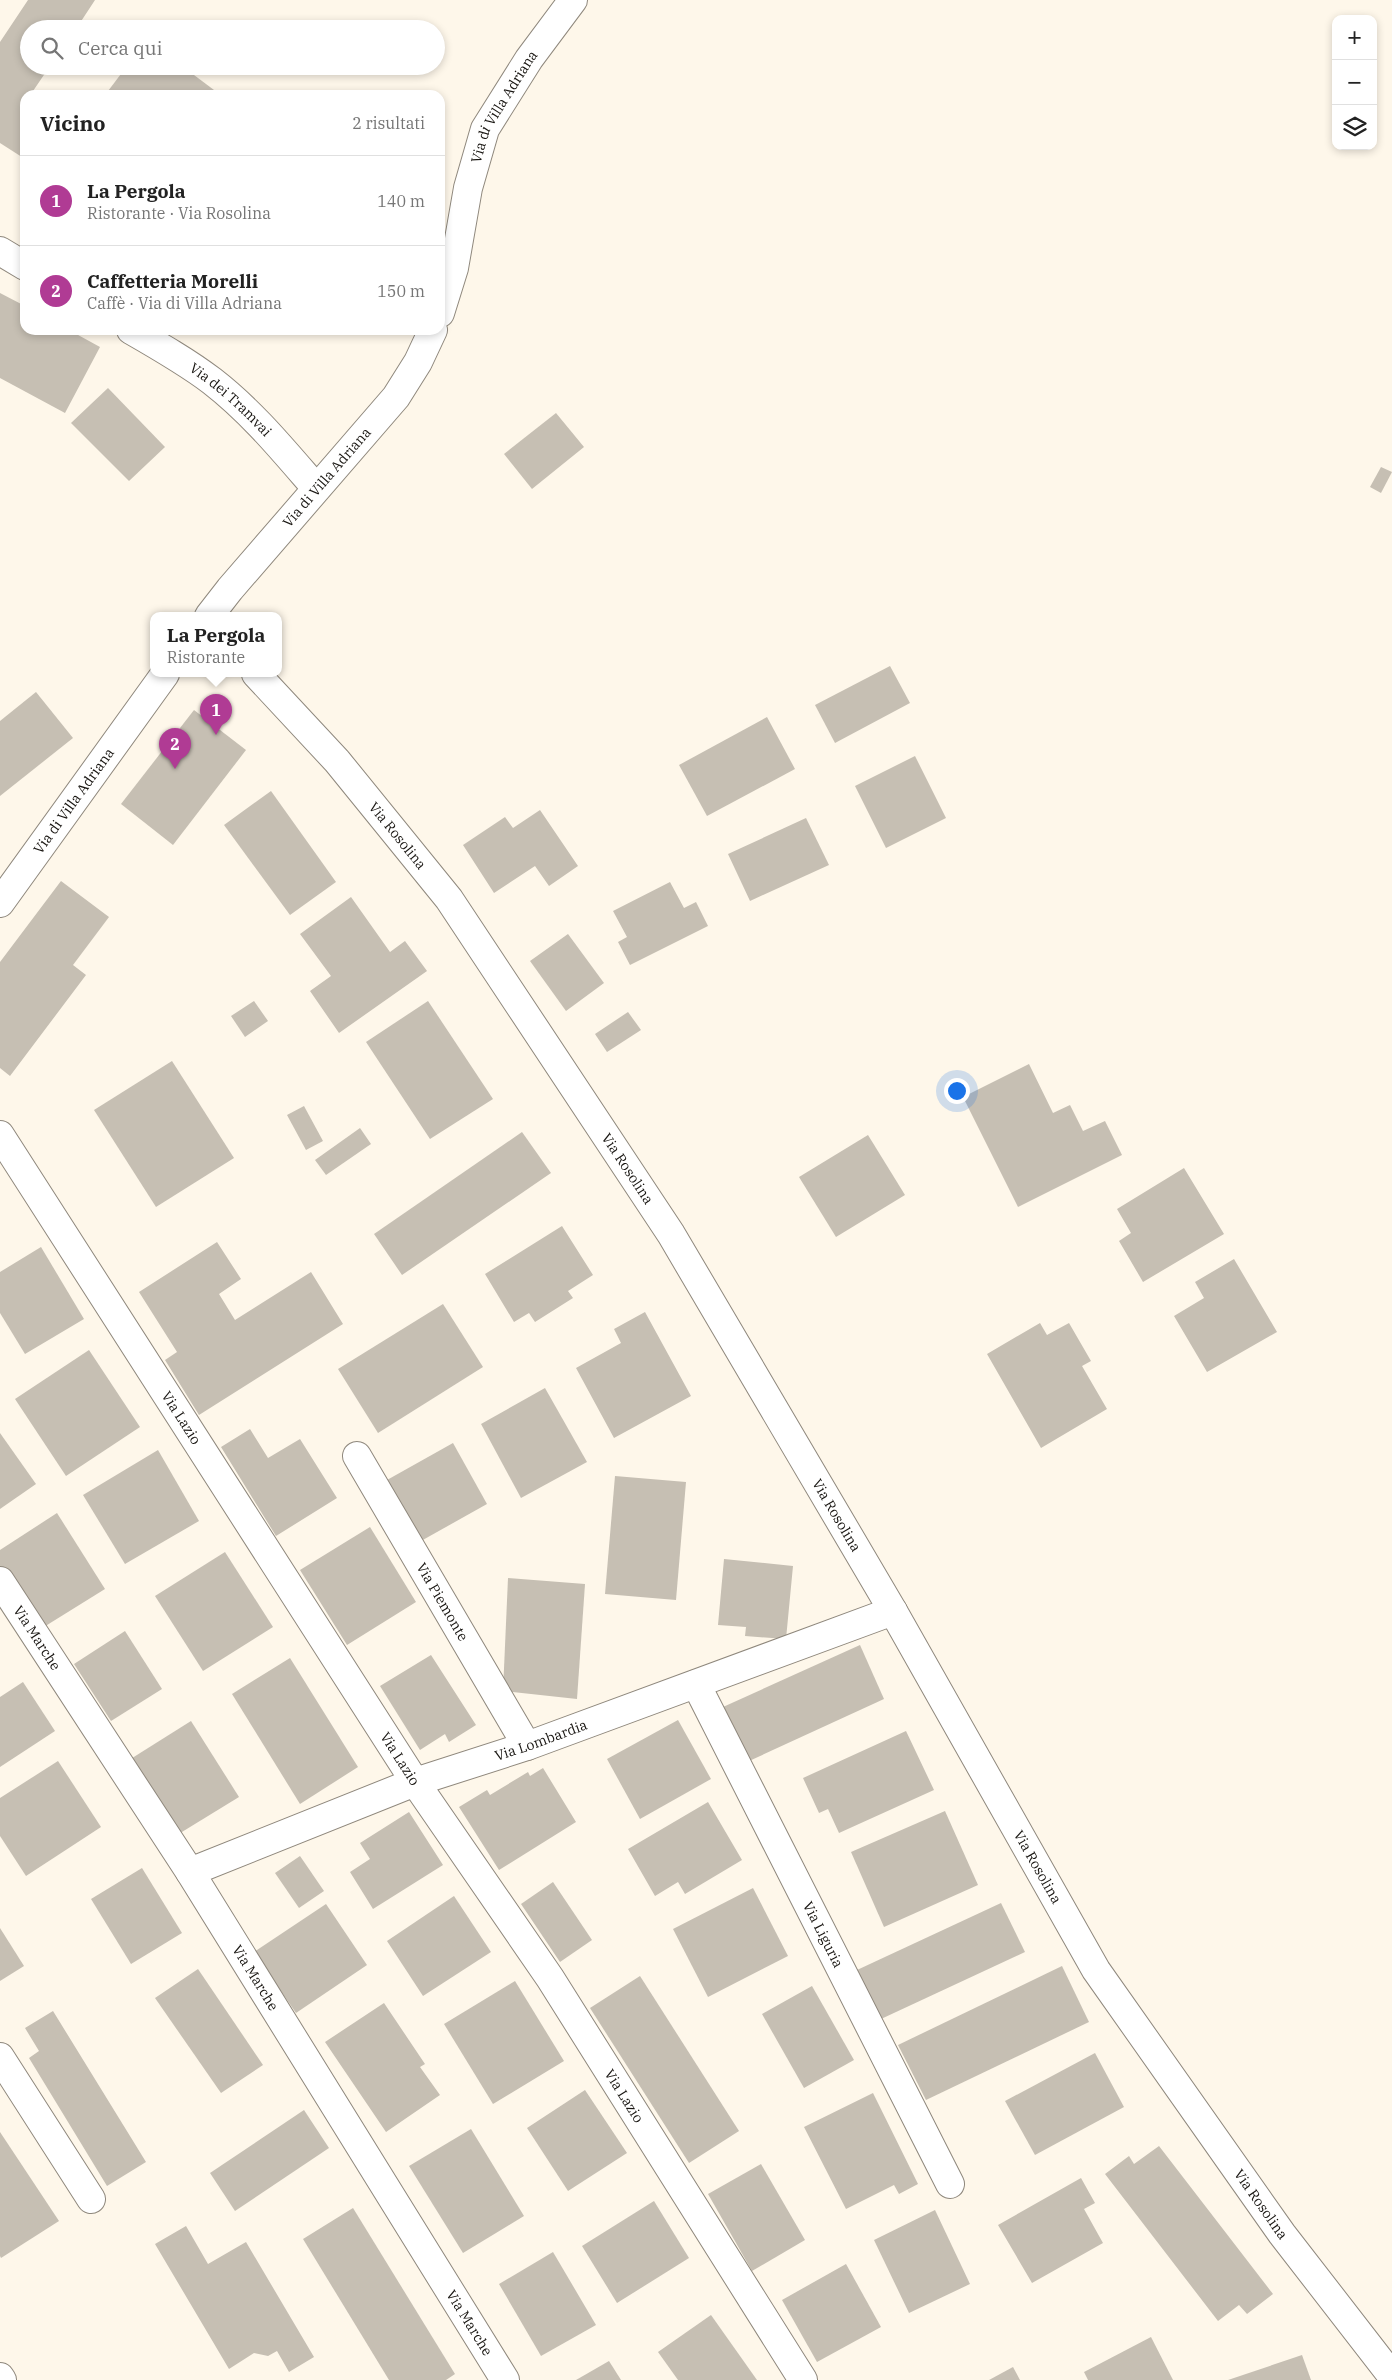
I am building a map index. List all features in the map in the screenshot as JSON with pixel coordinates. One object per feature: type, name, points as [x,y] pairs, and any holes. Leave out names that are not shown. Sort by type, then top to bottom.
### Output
[{"type":"street","name":"Via di Villa Adriana","points":[[445,298],[454,268],[468,188],[485,129],[530,60],[573,0]]},
{"type":"street","points":[[0,252],[20,263]]},
{"type":"street","name":"Via dei Tramvai","points":[[139,335],[184,362],[222,390],[261,425],[316,488]]},
{"type":"street","name":"Via di Villa Adriana","points":[[212,612],[316,488],[396,397],[418,362],[431,335]]},
{"type":"street","name":"Via di Villa Adriana","points":[[0,903],[163,677]]},
{"type":"street","name":"Via Rosolina","points":[[259,677],[337,761],[449,899],[671,1234],[893,1611],[1096,1970],[1282,2234],[1392,2376]]},
{"type":"street","name":"Via Lazio","points":[[0,1135],[134,1348],[415,1782],[550,1978],[803,2380]]},
{"type":"street","name":"Via Piemonte","points":[[357,1456],[527,1746]]},
{"type":"street","name":"Via Marche","points":[[0,1581],[190,1872],[505,2380]]},
{"type":"street","name":"Via Lombardia","points":[[190,1872],[415,1782],[527,1746],[893,1611]]},
{"type":"street","name":"Via Liguria","points":[[696,1684],[950,2184]]},
{"type":"street","points":[[0,2057],[91,2199]]},
{"type":"building","points":[[28,0],[95,0],[82,20],[20,20],[20,75],[44,75],[34,90],[20,90],[20,156],[0,143],[0,42]]},
{"type":"building","points":[[120,75],[194,75],[214,90],[109,90]]},
{"type":"building","points":[[0,293],[20,303],[20,335],[78,335],[100,347],[65,413],[0,378]]},
{"type":"building","points":[[108,388],[165,447],[129,481],[71,423]]},
{"type":"building","points":[[556,413],[584,447],[532,489],[504,454]]},
{"type":"building","points":[[1381,467],[1392,472],[1381,493],[1370,487]]},
{"type":"building","points":[[890,666],[910,703],[835,743],[815,705]]},
{"type":"building","points":[[36,692],[73,738],[0,796],[0,721]]},
{"type":"building","points":[[194,710],[246,750],[173,845],[121,804]]},
{"type":"building","points":[[767,717],[795,769],[707,816],[679,765]]},
{"type":"building","points":[[915,756],[946,818],[886,848],[855,786]]},
{"type":"building","points":[[271,791],[336,882],[290,915],[224,825]]},
{"type":"building","points":[[540,810],[578,866],[549,886],[535,866],[494,893],[463,845],[505,817],[513,828]]},
{"type":"building","points":[[806,818],[829,865],[750,901],[728,854]]},
{"type":"building","points":[[61,881],[109,917],[73,965],[86,975],[10,1076],[0,1068],[0,962]]},
{"type":"building","points":[[670,882],[684,908],[696,902],[708,926],[630,965],[618,942],[627,937],[613,911]]},
{"type":"building","points":[[351,897],[390,952],[405,941],[427,971],[339,1033],[310,991],[331,976],[300,934]]},
{"type":"building","points":[[568,934],[604,983],[566,1011],[530,961]]},
{"type":"building","points":[[254,1001],[268,1021],[245,1037],[231,1016]]},
{"type":"building","points":[[428,1001],[493,1099],[430,1139],[366,1042]]},
{"type":"building","points":[[628,1012],[641,1030],[607,1052],[595,1034]]},
{"type":"building","points":[[172,1061],[234,1158],[156,1207],[94,1110]]},
{"type":"building","points":[[1029,1064],[1053,1113],[1070,1105],[1083,1131],[1105,1121],[1122,1155],[1018,1207],[963,1097]]},
{"type":"building","points":[[304,1106],[323,1141],[306,1150],[287,1115]]},
{"type":"building","points":[[360,1128],[371,1144],[326,1175],[315,1160]]},
{"type":"building","points":[[522,1132],[551,1173],[402,1275],[374,1234]]},
{"type":"building","points":[[868,1135],[905,1195],[836,1237],[799,1177]]},
{"type":"building","points":[[1184,1168],[1224,1234],[1143,1282],[1119,1241],[1131,1233],[1117,1209]]},
{"type":"building","points":[[562,1226],[593,1275],[568,1291],[573,1298],[535,1322],[529,1313],[514,1322],[485,1274]]},
{"type":"building","points":[[217,1242],[241,1279],[219,1294],[235,1320],[311,1272],[343,1324],[199,1415],[165,1360],[177,1352],[139,1292]]},
{"type":"building","points":[[41,1247],[84,1319],[25,1354],[0,1313],[0,1272]]},
{"type":"building","points":[[1234,1259],[1277,1332],[1207,1372],[1174,1316],[1204,1298],[1195,1282]]},
{"type":"building","points":[[443,1304],[483,1367],[378,1433],[338,1369]]},
{"type":"building","points":[[645,1312],[691,1396],[614,1438],[576,1368],[621,1343],[614,1329]]},
{"type":"building","points":[[1040,1323],[1047,1335],[1069,1323],[1091,1361],[1082,1366],[1107,1409],[1041,1448],[987,1354]]},
{"type":"building","points":[[89,1350],[140,1427],[66,1476],[15,1399]]},
{"type":"building","points":[[545,1388],[587,1462],[521,1498],[481,1424]]},
{"type":"building","points":[[250,1429],[268,1458],[300,1439],[337,1498],[276,1536],[221,1447]]},
{"type":"building","points":[[0,1433],[36,1484],[0,1509]]},
{"type":"building","points":[[453,1443],[487,1504],[421,1541],[387,1480]]},
{"type":"building","points":[[158,1450],[199,1521],[125,1564],[83,1495]]},
{"type":"building","points":[[615,1476],[686,1482],[676,1600],[605,1594]]},
{"type":"building","points":[[57,1513],[105,1589],[39,1630],[0,1570],[0,1550]]},
{"type":"building","points":[[370,1527],[416,1602],[347,1645],[300,1570]]},
{"type":"building","points":[[225,1552],[273,1627],[203,1671],[155,1596]]},
{"type":"building","points":[[724,1559],[793,1566],[786,1639],[745,1636],[746,1627],[718,1625]]},
{"type":"building","points":[[508,1578],[585,1584],[577,1699],[503,1691]]},
{"type":"building","points":[[125,1631],[162,1689],[111,1721],[74,1664]]},
{"type":"building","points":[[860,1645],[884,1699],[747,1762],[723,1707]]},
{"type":"building","points":[[431,1655],[476,1725],[449,1742],[445,1734],[420,1750],[380,1686]]},
{"type":"building","points":[[290,1658],[358,1767],[300,1804],[232,1694]]},
{"type":"building","points":[[23,1682],[55,1731],[0,1767],[0,1697]]},
{"type":"building","points":[[678,1720],[711,1779],[640,1819],[607,1759]]},
{"type":"building","points":[[191,1721],[239,1797],[177,1835],[129,1760]]},
{"type":"building","points":[[906,1731],[934,1790],[839,1833],[828,1809],[819,1813],[803,1778]]},
{"type":"building","points":[[58,1761],[101,1827],[26,1876],[0,1836],[0,1798]]},
{"type":"building","points":[[543,1768],[576,1822],[499,1870],[459,1807],[487,1790],[490,1795],[528,1772],[530,1776]]},
{"type":"building","points":[[708,1802],[742,1860],[685,1894],[678,1882],[655,1896],[628,1849]]},
{"type":"building","points":[[945,1811],[978,1885],[884,1927],[851,1852]]},
{"type":"building","points":[[409,1812],[443,1865],[373,1909],[350,1872],[370,1859],[360,1843]]},
{"type":"building","points":[[300,1856],[324,1891],[299,1908],[275,1873]]},
{"type":"building","points":[[142,1868],[182,1933],[131,1964],[91,1899]]},
{"type":"building","points":[[553,1882],[592,1940],[560,1962],[521,1904]]},
{"type":"building","points":[[753,1888],[788,1956],[708,1997],[673,1929]]},
{"type":"building","points":[[454,1896],[491,1952],[423,1996],[387,1941]]},
{"type":"building","points":[[1001,1903],[1025,1952],[881,2019],[857,1970]]},
{"type":"building","points":[[326,1904],[367,1965],[296,2013],[254,1952]]},
{"type":"building","points":[[0,1928],[24,1966],[0,1981]]},
{"type":"building","points":[[1062,1966],[1089,2022],[926,2100],[898,2045]]},
{"type":"building","points":[[198,1969],[263,2065],[221,2093],[155,1998]]},
{"type":"building","points":[[640,1976],[739,2131],[689,2163],[590,2008]]},
{"type":"building","points":[[515,1981],[564,2061],[493,2104],[444,2024]]},
{"type":"building","points":[[812,1986],[854,2060],[804,2088],[762,2014]]},
{"type":"building","points":[[384,2003],[425,2064],[420,2067],[440,2095],[386,2132],[325,2042]]},
{"type":"building","points":[[53,2011],[146,2162],[107,2186],[29,2058],[39,2051],[25,2028]]},
{"type":"building","points":[[1095,2053],[1124,2107],[1035,2155],[1005,2101]]},
{"type":"building","points":[[585,2090],[627,2153],[568,2191],[527,2128]]},
{"type":"building","points":[[873,2093],[918,2184],[899,2194],[894,2185],[846,2209],[804,2127]]},
{"type":"building","points":[[304,2110],[329,2148],[235,2211],[210,2173]]},
{"type":"building","points":[[471,2129],[524,2216],[463,2253],[409,2166]]},
{"type":"building","points":[[0,2132],[59,2221],[1,2258],[0,2256]]},
{"type":"building","points":[[1159,2146],[1273,2294],[1247,2314],[1239,2305],[1218,2321],[1105,2174],[1129,2156],[1134,2164]]},
{"type":"building","points":[[761,2164],[805,2240],[752,2271],[708,2194]]},
{"type":"building","points":[[1081,2178],[1095,2203],[1084,2209],[1103,2243],[1032,2283],[998,2225]]},
{"type":"building","points":[[654,2201],[689,2258],[617,2303],[582,2246]]},
{"type":"building","points":[[353,2208],[455,2374],[446,2380],[389,2380],[303,2239]]},
{"type":"building","points":[[935,2210],[970,2284],[909,2313],[874,2240]]},
{"type":"building","points":[[186,2226],[208,2264],[246,2242],[314,2357],[289,2372],[277,2351],[268,2356],[254,2353],[229,2369],[155,2244]]},
{"type":"building","points":[[553,2252],[596,2325],[541,2356],[499,2284]]},
{"type":"building","points":[[846,2264],[881,2327],[817,2362],[782,2300]]},
{"type":"building","points":[[711,2315],[757,2380],[678,2380],[658,2352]]},
{"type":"building","points":[[1151,2337],[1173,2380],[1088,2380],[1084,2372]]},
{"type":"building","points":[[1302,2355],[1311,2380],[1228,2380]]},
{"type":"building","points":[[609,2361],[621,2380],[576,2380]]},
{"type":"building","points":[[1013,2367],[1020,2380],[989,2380]]},
{"type":"place","name":"La Pergola","points":[[216,735]]},
{"type":"place","name":"Caffetteria Morelli","points":[[175,769]]}]
